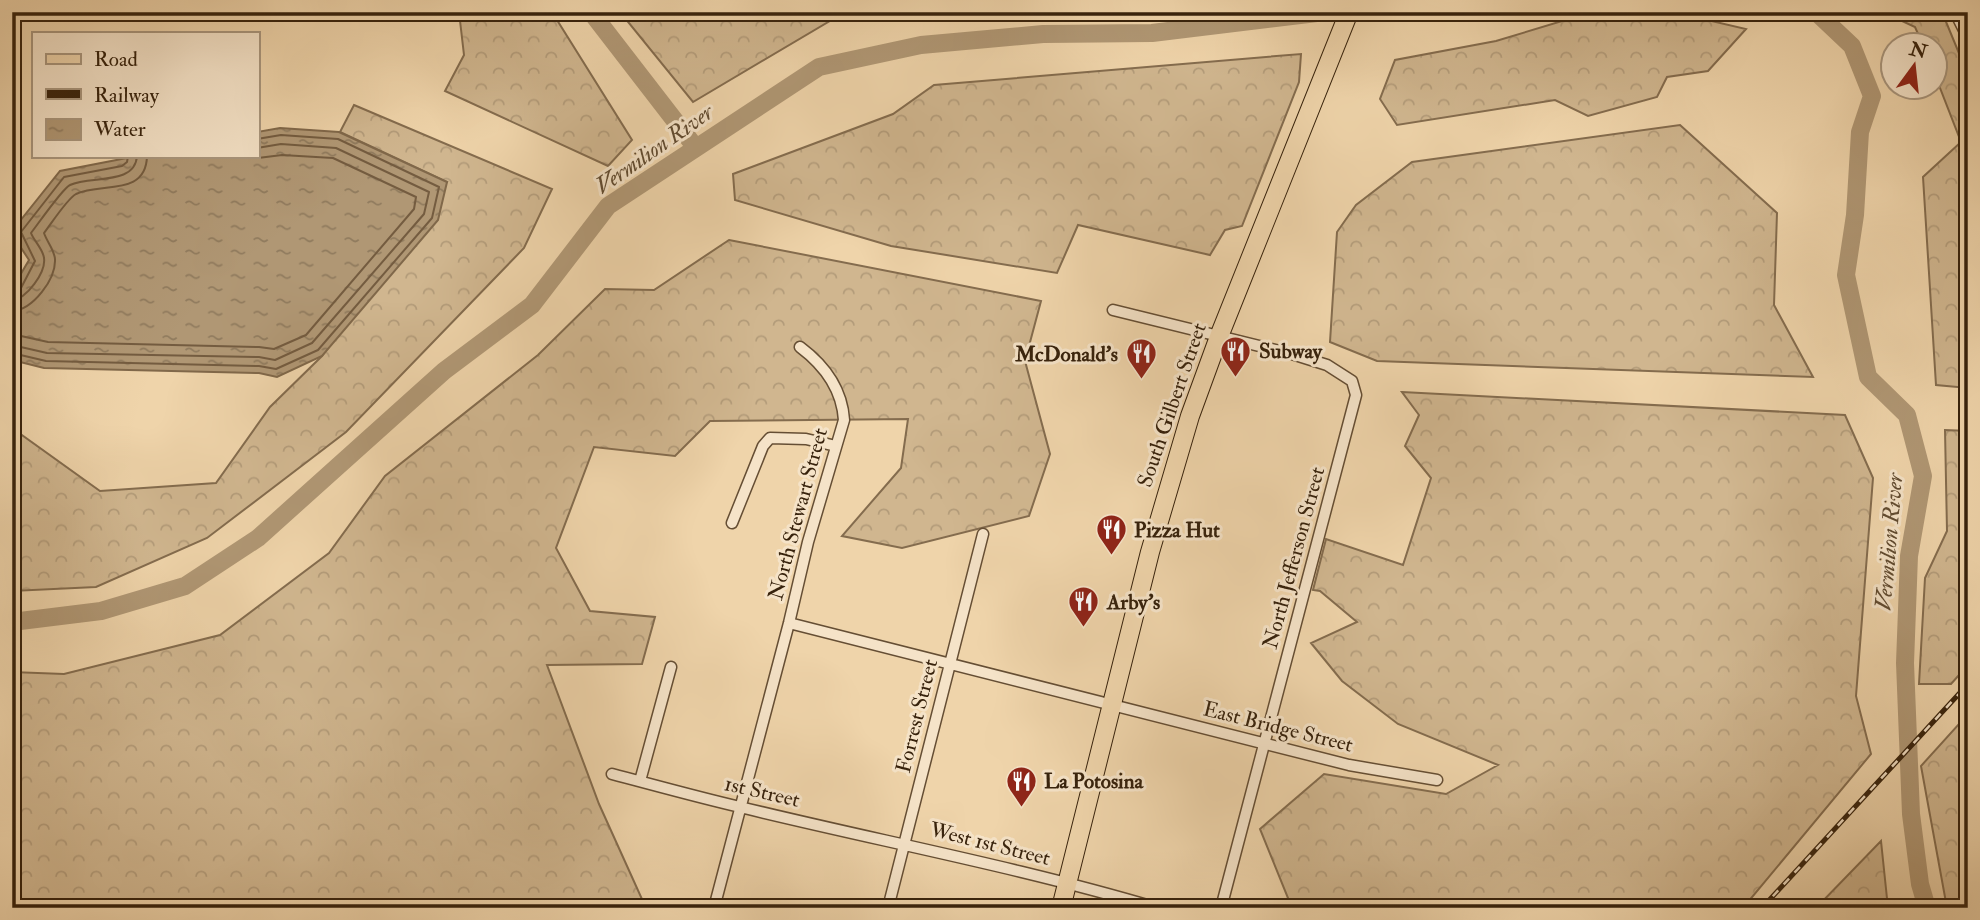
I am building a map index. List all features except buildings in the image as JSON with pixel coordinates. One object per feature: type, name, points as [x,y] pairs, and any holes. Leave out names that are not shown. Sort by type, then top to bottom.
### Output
[{"type":"main road","name":"South Gilbert Street","points":[[1061,908],[1168,485],[1190,416],[1220,334],[1349,12]]},
{"type":"street","points":[[1955,12],[1968,38]]},
{"type":"street","points":[[1113,310],[1220,334]]},
{"type":"street","name":"North Jefferson Street","points":[[1220,334],[1327,365],[1352,381],[1356,395],[1221,908]]},
{"type":"street","name":"North Stewart Street","points":[[714,908],[808,542],[844,420],[843,405],[828,373],[800,347]]},
{"type":"street","points":[[732,523],[763,446],[770,438],[806,439],[836,446]]},
{"type":"street","name":"Forrest Street","points":[[888,908],[982,534]]},
{"type":"street","name":"East Bridge Street","points":[[789,623],[1349,765],[1437,780]]},
{"type":"street","points":[[640,781],[671,667]]},
{"type":"street","name":"1st Street","points":[[612,774],[741,807],[904,843]]},
{"type":"street","name":"West 1st Street","points":[[904,843],[1157,908]]},
{"type":"green space","points":[[459,12],[552,12],[632,140],[608,166],[445,91],[464,55]]},
{"type":"green space","points":[[620,12],[845,12],[693,102]]},
{"type":"green space","points":[[1633,12],[1673,12],[1746,29],[1708,71],[1667,77],[1657,97],[1588,116],[1555,100],[1397,125],[1380,99],[1395,60],[1496,41],[1572,18]]},
{"type":"green space","points":[[1883,12],[1942,12],[1968,75],[1968,388],[1936,385],[1923,177],[1961,142],[1945,102],[1948,102],[1948,32],[1917,32],[1915,27]]},
{"type":"green space","points":[[1301,54],[1299,82],[1242,226],[1225,230],[1210,255],[1078,225],[1057,273],[891,246],[735,200],[733,174],[893,114],[934,85]]},
{"type":"green space","points":[[354,105],[552,189],[524,248],[346,432],[207,538],[96,587],[12,591],[12,428],[100,491],[216,483],[270,407],[322,356],[447,182],[340,132]]},
{"type":"green space","points":[[1680,125],[1777,213],[1774,305],[1813,377],[1377,361],[1330,342],[1337,232],[1356,205],[1412,162]]},
{"type":"green space","points":[[729,240],[1041,301],[1025,361],[1050,454],[1029,516],[902,548],[842,536],[901,468],[908,419],[710,421],[675,456],[594,447],[556,548],[590,611],[655,617],[642,664],[547,665],[599,804],[646,908],[12,908],[12,672],[64,674],[220,635],[329,553],[385,476],[538,355],[605,289],[654,290]]},
{"type":"green space","points":[[1402,392],[1845,415],[1873,478],[1856,696],[1871,754],[1743,908],[1292,908],[1260,829],[1324,774],[1446,794],[1498,765],[1398,724],[1342,681],[1311,643],[1357,622],[1320,591],[1313,590],[1326,539],[1403,565],[1431,478],[1405,446],[1419,415]]},
{"type":"green space","points":[[1945,430],[1968,431],[1968,665],[1951,684],[1919,684],[1925,578],[1947,531]]},
{"type":"green space","points":[[1968,714],[1968,908],[1947,908],[1921,766]]},
{"type":"green space","points":[[1881,841],[1888,908],[1816,908]]},
{"type":"water","points":[[280,128],[339,132],[447,182],[438,220],[322,356],[277,377],[259,373],[44,368],[12,360],[12,289],[29,260],[12,231],[60,171],[127,158],[259,158],[259,132]]},
{"type":"waterway","points":[[591,12],[696,148]]},
{"type":"waterway","name":"Vermilion River","points":[[12,622],[101,611],[185,586],[258,538],[444,371],[532,305],[608,206],[819,67],[921,45],[1043,34],[1152,33],[1325,12]]},
{"type":"waterway","name":"Vermilion River","points":[[1816,12],[1852,46],[1872,96],[1860,132],[1855,215],[1846,275],[1868,377],[1907,415],[1923,476],[1909,556],[1905,663],[1911,814],[1920,884],[1927,908]]},
{"type":"railway","points":[[12,40],[23,12]]},
{"type":"railway","points":[[1762,908],[1968,684]]},
{"type":"place","name":"Subway","points":[[1236,378]]},
{"type":"place","name":"McDonald's","points":[[1141,381]]},
{"type":"place","name":"Pizza Hut","points":[[1111,557]]},
{"type":"place","name":"Arby's","points":[[1084,629]]},
{"type":"place","name":"La Potosina","points":[[1021,808]]}]
